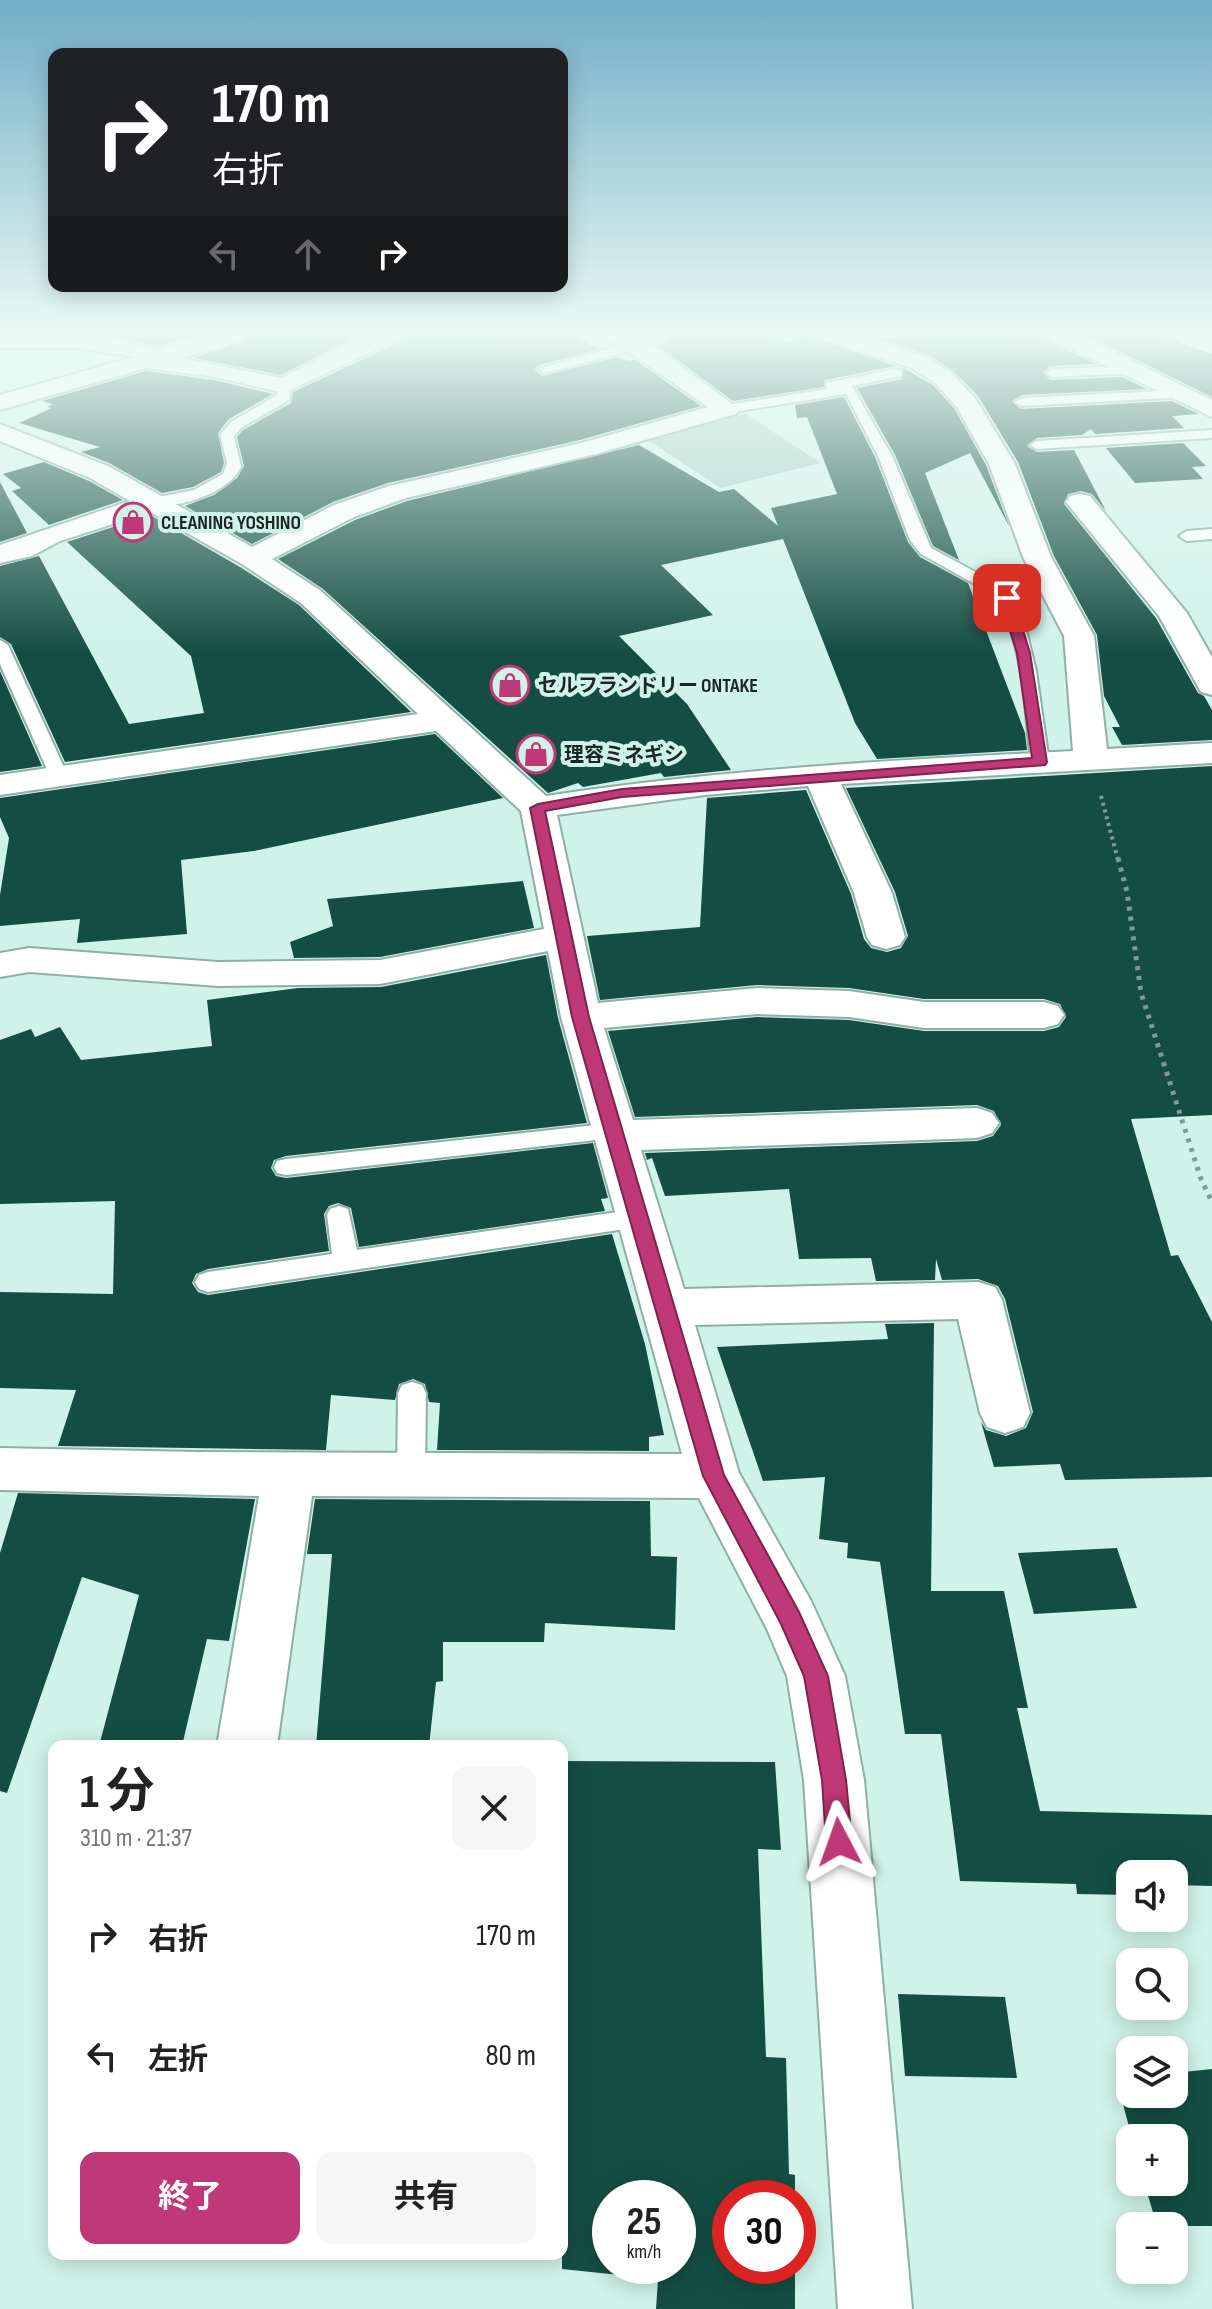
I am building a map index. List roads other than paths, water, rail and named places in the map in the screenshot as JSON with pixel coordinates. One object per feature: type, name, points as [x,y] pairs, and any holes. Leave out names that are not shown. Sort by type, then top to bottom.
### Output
[{"type":"street","points":[[14,438],[99,472],[252,558],[311,597],[538,808],[562,937],[581,1017],[714,1476],[791,1619],[816,1676],[834,1780],[875,2309]]},
{"type":"street","points":[[252,558],[344,511],[398,492],[626,438]]},
{"type":"street","points":[[987,438],[1002,464],[1037,557],[1079,636],[1091,760]]},
{"type":"street","points":[[0,554],[22,550],[50,535],[153,502]]},
{"type":"street","points":[[1080,502],[1172,613],[1212,685]]},
{"type":"street","points":[[0,785],[442,720]]},
{"type":"street","points":[[538,808],[622,793],[821,777],[1040,762],[1208,760]]},
{"type":"street","points":[[821,777],[873,893],[886,937]]},
{"type":"street","points":[[0,965],[29,960],[218,974],[380,972],[562,937]]},
{"type":"street","points":[[581,1017],[757,1001],[849,1004],[924,1015],[1044,1015]]},
{"type":"street","points":[[615,1134],[977,1123]]},
{"type":"street","points":[[665,1308],[978,1300],[1005,1413]]},
{"type":"street","points":[[0,1469],[289,1475],[714,1476]]},
{"type":"street","points":[[248,1740],[289,1475]]},
{"type":"lane","points":[[153,502],[207,491],[231,475],[235,464],[228,438]]},
{"type":"lane","points":[[875,438],[918,540],[926,551],[1007,598],[1024,653],[1040,762]]},
{"type":"lane","points":[[1037,445],[1152,438]]},
{"type":"lane","points":[[1187,536],[1212,534]]},
{"type":"lane","points":[[0,645],[59,776]]},
{"type":"lane","points":[[286,1167],[615,1134]]},
{"type":"lane","points":[[339,1215],[346,1261]]},
{"type":"lane","points":[[208,1282],[638,1218]]},
{"type":"lane","points":[[411,1475],[412,1393]]},
{"type":"place","name":"CLEANING YOSHINO","points":[[133,522]]},
{"type":"place","name":"セルフランドリー ONTAKE","points":[[510,685]]},
{"type":"place","name":"理容ミネギシ","points":[[536,754]]}]
